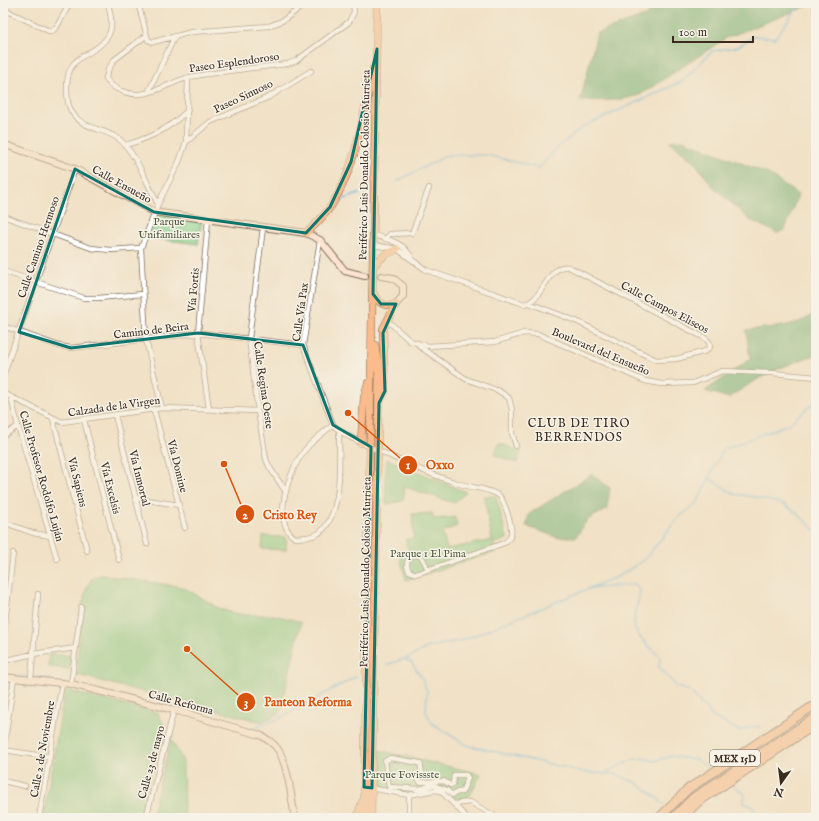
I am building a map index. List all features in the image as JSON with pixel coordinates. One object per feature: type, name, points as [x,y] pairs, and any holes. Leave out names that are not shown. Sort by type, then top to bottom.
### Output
[{"type":"highway","name":"MEX 15D","points":[[659,818],[688,789],[816,704]]},
{"type":"highway","name":"MEX 15D","points":[[664,818],[688,794],[816,710]]},
{"type":"highway","name":"MEX 15D","points":[[673,818],[693,798],[816,717]]},
{"type":"highway","name":"MEX 15D","points":[[682,818],[698,802],[816,724]]},
{"type":"main road","name":"Periférico Luis Donaldo Colosio Murrieta","points":[[371,818],[367,790],[371,447],[370,376],[373,328],[377,3]]},
{"type":"main road","points":[[306,233],[330,207],[351,162],[377,50]]},
{"type":"main road","points":[[373,266],[385,255],[402,250]]},
{"type":"main road","points":[[373,294],[381,304],[388,306],[396,304]]},
{"type":"main road","points":[[379,403],[385,391],[383,333],[387,320],[396,304]]},
{"type":"main road","name":"Periférico Luis Donaldo Colosio Murrieta","points":[[364,818],[367,790],[379,403],[379,376],[373,328]]},
{"type":"main road","points":[[361,443],[364,398],[370,376],[379,376]]},
{"type":"main road","points":[[357,818],[367,790]]},
{"type":"street","points":[[3,9],[51,32],[56,28],[70,3]]},
{"type":"street","points":[[108,3],[111,25],[108,36],[72,66],[68,78],[68,100],[72,112],[84,124],[110,134],[126,145],[158,204]]},
{"type":"street","points":[[138,3],[148,40],[153,42],[175,36],[207,31],[269,26],[282,22],[307,3]]},
{"type":"street","name":"Paseo Esplendoroso","points":[[147,35],[114,60],[108,70],[106,78],[112,85],[124,92],[134,94],[148,93],[188,78],[287,64],[305,55],[349,22],[354,12],[353,3]]},
{"type":"street","points":[[148,93],[175,36]]},
{"type":"street","name":"Paseo Sinuoso","points":[[186,142],[210,122],[269,97],[311,71]]},
{"type":"street","points":[[162,408],[146,340],[141,248],[154,212],[180,162],[186,142],[188,78]]},
{"type":"street","points":[[126,145],[141,140],[171,126],[188,110]]},
{"type":"street","name":"Calle Ensueño","points":[[3,144],[75,169],[154,212],[306,233],[320,240]]},
{"type":"street","name":"Calle Camino Hermoso","points":[[3,376],[75,169]]},
{"type":"street","points":[[385,239],[390,234],[407,235],[412,233],[429,188]]},
{"type":"street","points":[[3,216],[101,249],[141,248]]},
{"type":"street","name":"Vía Fortis","points":[[208,220],[198,333],[209,409]]},
{"type":"street","name":"Calle Regina Oeste","points":[[263,228],[248,338],[258,411],[268,464],[286,492]]},
{"type":"street","points":[[374,235],[398,243],[402,250]]},
{"type":"street","points":[[320,240],[346,270],[365,276]]},
{"type":"street","name":"Calle Vía Pax","points":[[320,240],[303,345],[333,425],[361,443],[378,451],[440,478],[495,493],[503,500],[511,528],[508,541],[428,570]]},
{"type":"street","points":[[374,245],[402,250]]},
{"type":"street","name":"Calle Campos Eliseos","points":[[402,250],[413,261],[434,272],[519,303],[529,303],[576,321],[656,360],[676,359],[706,351],[710,347],[709,342],[705,338],[568,267],[556,269],[529,303]]},
{"type":"street","points":[[3,270],[84,298],[143,294]]},
{"type":"street","points":[[381,276],[393,278],[403,286],[403,296],[396,304]]},
{"type":"street","points":[[387,320],[410,341],[466,379],[505,394],[509,398],[512,410],[512,433],[516,446]]},
{"type":"street","name":"Camino de Beira","points":[[3,326],[59,346],[71,348],[198,333],[303,345]]},
{"type":"street","name":"Boulevard del Ensueño","points":[[416,344],[428,346],[495,342],[524,333],[531,333],[538,334],[645,381],[662,384],[693,383],[722,371],[816,377]]},
{"type":"street","name":"Calzada de la Virgen","points":[[3,393],[53,419],[65,422],[162,408],[258,411]]},
{"type":"street","name":"Calle Profesor Rodolfo Luján","points":[[12,397],[18,426],[57,559]]},
{"type":"street","name":"Vía Domine","points":[[154,410],[185,528]]},
{"type":"street","name":"Vía Inmortal","points":[[116,415],[147,544]]},
{"type":"street","name":"Vía Sapiens","points":[[53,419],[87,551]]},
{"type":"street","name":"Vía Excelsis","points":[[84,420],[119,560]]},
{"type":"street","points":[[333,425],[305,450],[291,475],[283,507],[285,520],[295,538],[319,534],[330,519],[337,498],[339,430]]},
{"type":"street","points":[[3,436],[18,426]]},
{"type":"street","points":[[135,498],[179,505]]},
{"type":"street","points":[[3,522],[33,533],[50,536]]},
{"type":"street","points":[[3,641],[13,553]]},
{"type":"street","points":[[418,554],[421,556],[428,570],[412,573],[407,567],[410,556],[418,554]]},
{"type":"street","points":[[31,679],[38,594]]},
{"type":"street","points":[[71,684],[81,607]]},
{"type":"street","points":[[3,661],[33,654],[76,648]]},
{"type":"street","name":"Calle Reforma","points":[[3,677],[71,684],[246,730],[271,741],[278,750],[283,761],[296,818]]},
{"type":"street","points":[[14,678],[5,725],[3,752],[50,757]]},
{"type":"street","name":"Calle 2 de Noviembre","points":[[39,818],[62,683]]},
{"type":"street","name":"Calle 23 de mayo","points":[[146,818],[174,710]]},
{"type":"street","points":[[457,803],[462,792],[468,778],[466,775],[454,775],[453,784],[444,781],[420,782],[418,778],[422,773],[420,764],[390,758],[385,762],[389,787],[420,789],[433,785],[447,790],[452,795],[462,792]]},
{"type":"street","points":[[3,781],[25,786]]},
{"type":"street","points":[[367,790],[409,795],[438,790],[457,803],[467,818]]},
{"type":"street","points":[[409,795],[409,818]]},
{"type":"street","points":[[457,803],[467,801],[474,803],[492,815]]},
{"type":"highlighted area","points":[[377,49],[373,294],[381,304],[396,304],[383,333],[385,391],[379,403],[372,788],[364,787],[371,447],[333,425],[303,345],[198,333],[71,348],[19,332],[75,169],[154,212],[306,233],[330,207],[351,162]]},
{"type":"green space","points":[[661,3],[816,3],[726,38],[640,95],[619,100],[580,101],[597,33],[645,16]]},
{"type":"green space","points":[[683,140],[767,173],[798,195],[785,230],[777,233],[750,220],[713,187],[696,164],[669,141]]},
{"type":"green space","name":"Parque Unifamiliares","points":[[154,212],[202,219],[198,244],[150,238]]},
{"type":"green space","points":[[816,313],[816,355],[792,363],[770,373],[749,384],[729,398],[705,391],[750,359],[746,330],[800,322]]},
{"type":"green space","points":[[499,443],[521,452],[517,463],[494,455]]},
{"type":"green space","points":[[387,459],[466,492],[454,503],[405,487],[403,501],[386,504],[385,480]]},
{"type":"green space","points":[[592,474],[610,488],[607,509],[587,520],[576,537],[556,537],[526,526],[529,514]]},
{"type":"green space","name":"Parque 1 El Pima","points":[[484,496],[496,496],[507,539],[495,543],[493,541],[496,552],[406,580],[399,553],[409,550],[405,540],[414,538],[412,514],[432,513],[434,519],[455,517],[457,526],[442,532],[447,549],[492,540]]},
{"type":"green space","points":[[263,536],[286,537],[286,550],[262,549]]},
{"type":"green space","points":[[102,575],[183,587],[218,608],[233,613],[245,615],[274,615],[301,622],[280,713],[262,722],[77,675],[81,612],[84,599],[91,580],[94,577]]},
{"type":"green space","points":[[49,654],[71,656],[69,669],[48,667]]},
{"type":"green space","points":[[65,690],[158,713],[164,725],[140,818],[43,818]]},
{"type":"green space","points":[[171,739],[183,761],[184,818],[151,818]]},
{"type":"green space","name":"Parque Fovissste","points":[[378,750],[481,774],[468,799],[455,802],[448,795],[436,789],[412,792],[394,791],[376,786]]},
{"type":"waterway","points":[[397,181],[448,155],[487,155],[539,168],[557,148],[583,127],[683,81],[712,51],[737,47],[754,36],[775,38],[801,3]]},
{"type":"waterway","points":[[338,201],[359,194]]},
{"type":"waterway","points":[[387,665],[410,657],[428,647],[463,640],[617,577],[644,560],[678,518],[697,503],[723,449],[789,424],[816,401]]},
{"type":"waterway","points":[[710,479],[734,494],[750,496],[783,504],[797,513],[816,531]]},
{"type":"waterway","points":[[590,589],[635,584],[640,590],[634,617],[635,627],[640,637],[660,658],[659,667],[677,687],[690,691],[713,717],[740,731],[750,727],[760,727]]},
{"type":"waterway","points":[[404,659],[412,663],[422,678],[427,691],[426,712],[432,723],[466,745],[588,773],[615,774],[637,783],[664,805]]},
{"type":"waterway","points":[[17,676],[30,676]]},
{"type":"waterway","points":[[250,730],[280,718],[357,676]]},
{"type":"waterway","points":[[33,677],[53,679]]},
{"type":"waterway","points":[[607,772],[624,763],[636,759],[642,758],[655,761],[670,756],[697,760],[709,768]]},
{"type":"waterway","points":[[732,784],[745,794],[743,803],[754,807],[755,814],[766,818]]},
{"type":"place","name":"Oxxo","points":[[348,413]]},
{"type":"place","name":"Cristo Rey","points":[[224,464]]},
{"type":"place","name":"Panteon Reforma","points":[[187,649]]},
{"type":"district","name":"CLUB DE TIRO BERRENDOS","points":[[579,430]]}]
